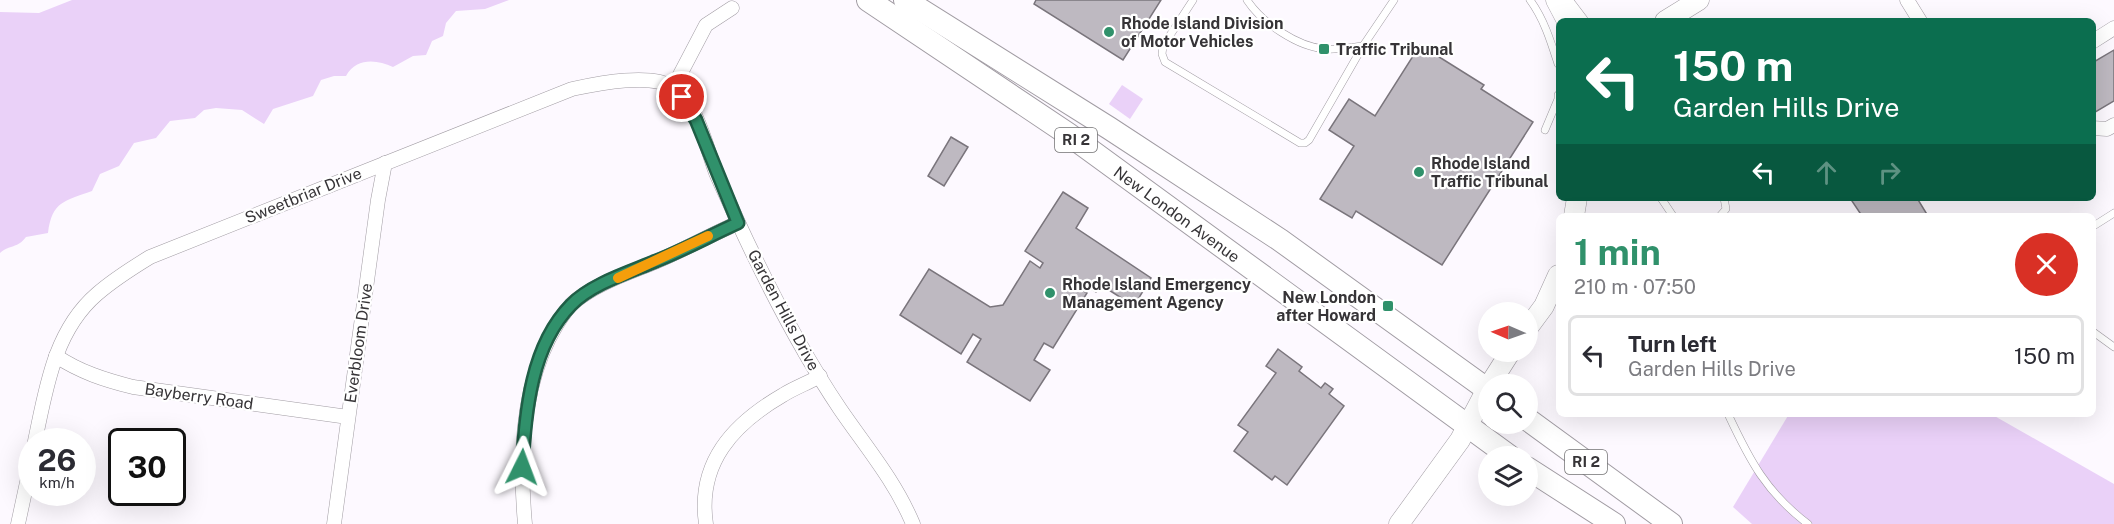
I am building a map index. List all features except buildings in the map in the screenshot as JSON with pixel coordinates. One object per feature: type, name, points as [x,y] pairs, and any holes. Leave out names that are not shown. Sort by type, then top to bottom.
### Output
[{"type":"main road","name":"New London Avenue","points":[[868,0],[1068,134],[1495,446]]},
{"type":"main road","name":"New London Avenue","points":[[905,0],[1109,128],[1280,240],[1478,381]]},
{"type":"main road","name":"RI 2","points":[[1538,427],[1671,524]]},
{"type":"main road","name":"RI 2","points":[[1538,475],[1614,524]]},
{"type":"street","points":[[1556,0],[1565,18]]},
{"type":"street","points":[[1565,0],[1579,18]]},
{"type":"street","points":[[1670,18],[1699,0]]},
{"type":"street","points":[[1907,0],[1918,18]]},
{"type":"street","points":[[673,88],[706,25],[732,8]]},
{"type":"street","points":[[2096,39],[2114,28]]},
{"type":"street","name":"Sweetbriar Drive","points":[[38,428],[56,356],[82,310],[96,294],[150,257],[572,89],[610,81],[660,83],[673,88]]},
{"type":"street","name":"Garden Hills Drive","points":[[673,88],[690,108],[696,120],[738,223],[792,331],[898,492],[913,524]]},
{"type":"street","points":[[2096,128],[2107,129],[2114,125]]},
{"type":"street","name":"Everbloom Drive","points":[[334,524],[376,211],[385,163]]},
{"type":"street","points":[[525,524],[522,467],[525,421],[538,362],[562,316],[572,304],[588,292],[738,223]]},
{"type":"street","points":[[1538,313],[1556,280]]},
{"type":"street","name":"Bayberry Road","points":[[56,356],[73,367],[105,380],[133,387],[348,417]]},
{"type":"street","points":[[706,524],[704,513],[707,487],[714,461],[723,445],[735,430],[759,411],[783,394],[820,376]]},
{"type":"street","points":[[1399,524],[1460,440],[1478,407]]},
{"type":"street","points":[[18,524],[22,506]]},
{"type":"lane","points":[[1193,0],[1163,46],[1162,54],[1165,62],[1300,143],[1309,140],[1363,46],[1394,0]]},
{"type":"lane","points":[[1247,0],[1256,14],[1295,39],[1324,49],[1363,46]]},
{"type":"lane","points":[[1530,0],[1537,10],[1556,57]]},
{"type":"lane","points":[[1545,130],[1556,104]]},
{"type":"lane","points":[[2096,224],[2114,213]]},
{"type":"lane","points":[[2096,334],[2114,347]]},
{"type":"lane","points":[[1730,417],[1767,486],[1783,504],[1808,524]]},
{"type":"shaded area","points":[[72,0],[509,0],[485,9],[456,11],[446,23],[443,36],[432,41],[426,55],[413,56],[393,67],[380,62],[361,63],[350,70],[346,76],[334,76],[321,80],[313,96],[273,109],[264,124],[242,110],[216,108],[204,110],[195,118],[170,121],[156,138],[134,143],[119,166],[100,174],[92,191],[61,204],[53,214],[48,233],[26,237],[20,243],[0,253],[0,12],[39,13]]},
{"type":"shaded area","points":[[1122,85],[1143,99],[1130,119],[1109,104]]},
{"type":"shaded area","points":[[1787,417],[1996,417],[2114,484],[2114,524],[1752,524],[1733,507]]},
{"type":"slow traffic","points":[[618,278],[708,236]]},
{"type":"place","name":"Rhode Island Division of Motor Vehicles","points":[[1109,32]]},
{"type":"place","name":"Traffic Tribunal","points":[[1324,49]]},
{"type":"place","name":"Rhode Island Traffic Tribunal","points":[[1419,172]]},
{"type":"place","name":"Rhode Island Emergency Management Agency","points":[[1050,293]]},
{"type":"place","name":"New London after Howard","points":[[1388,306]]},
{"type":"route","points":[[522,467],[525,421],[538,362],[562,316],[572,304],[588,292],[639,267],[655,262],[738,223],[696,120],[682,97]]}]
